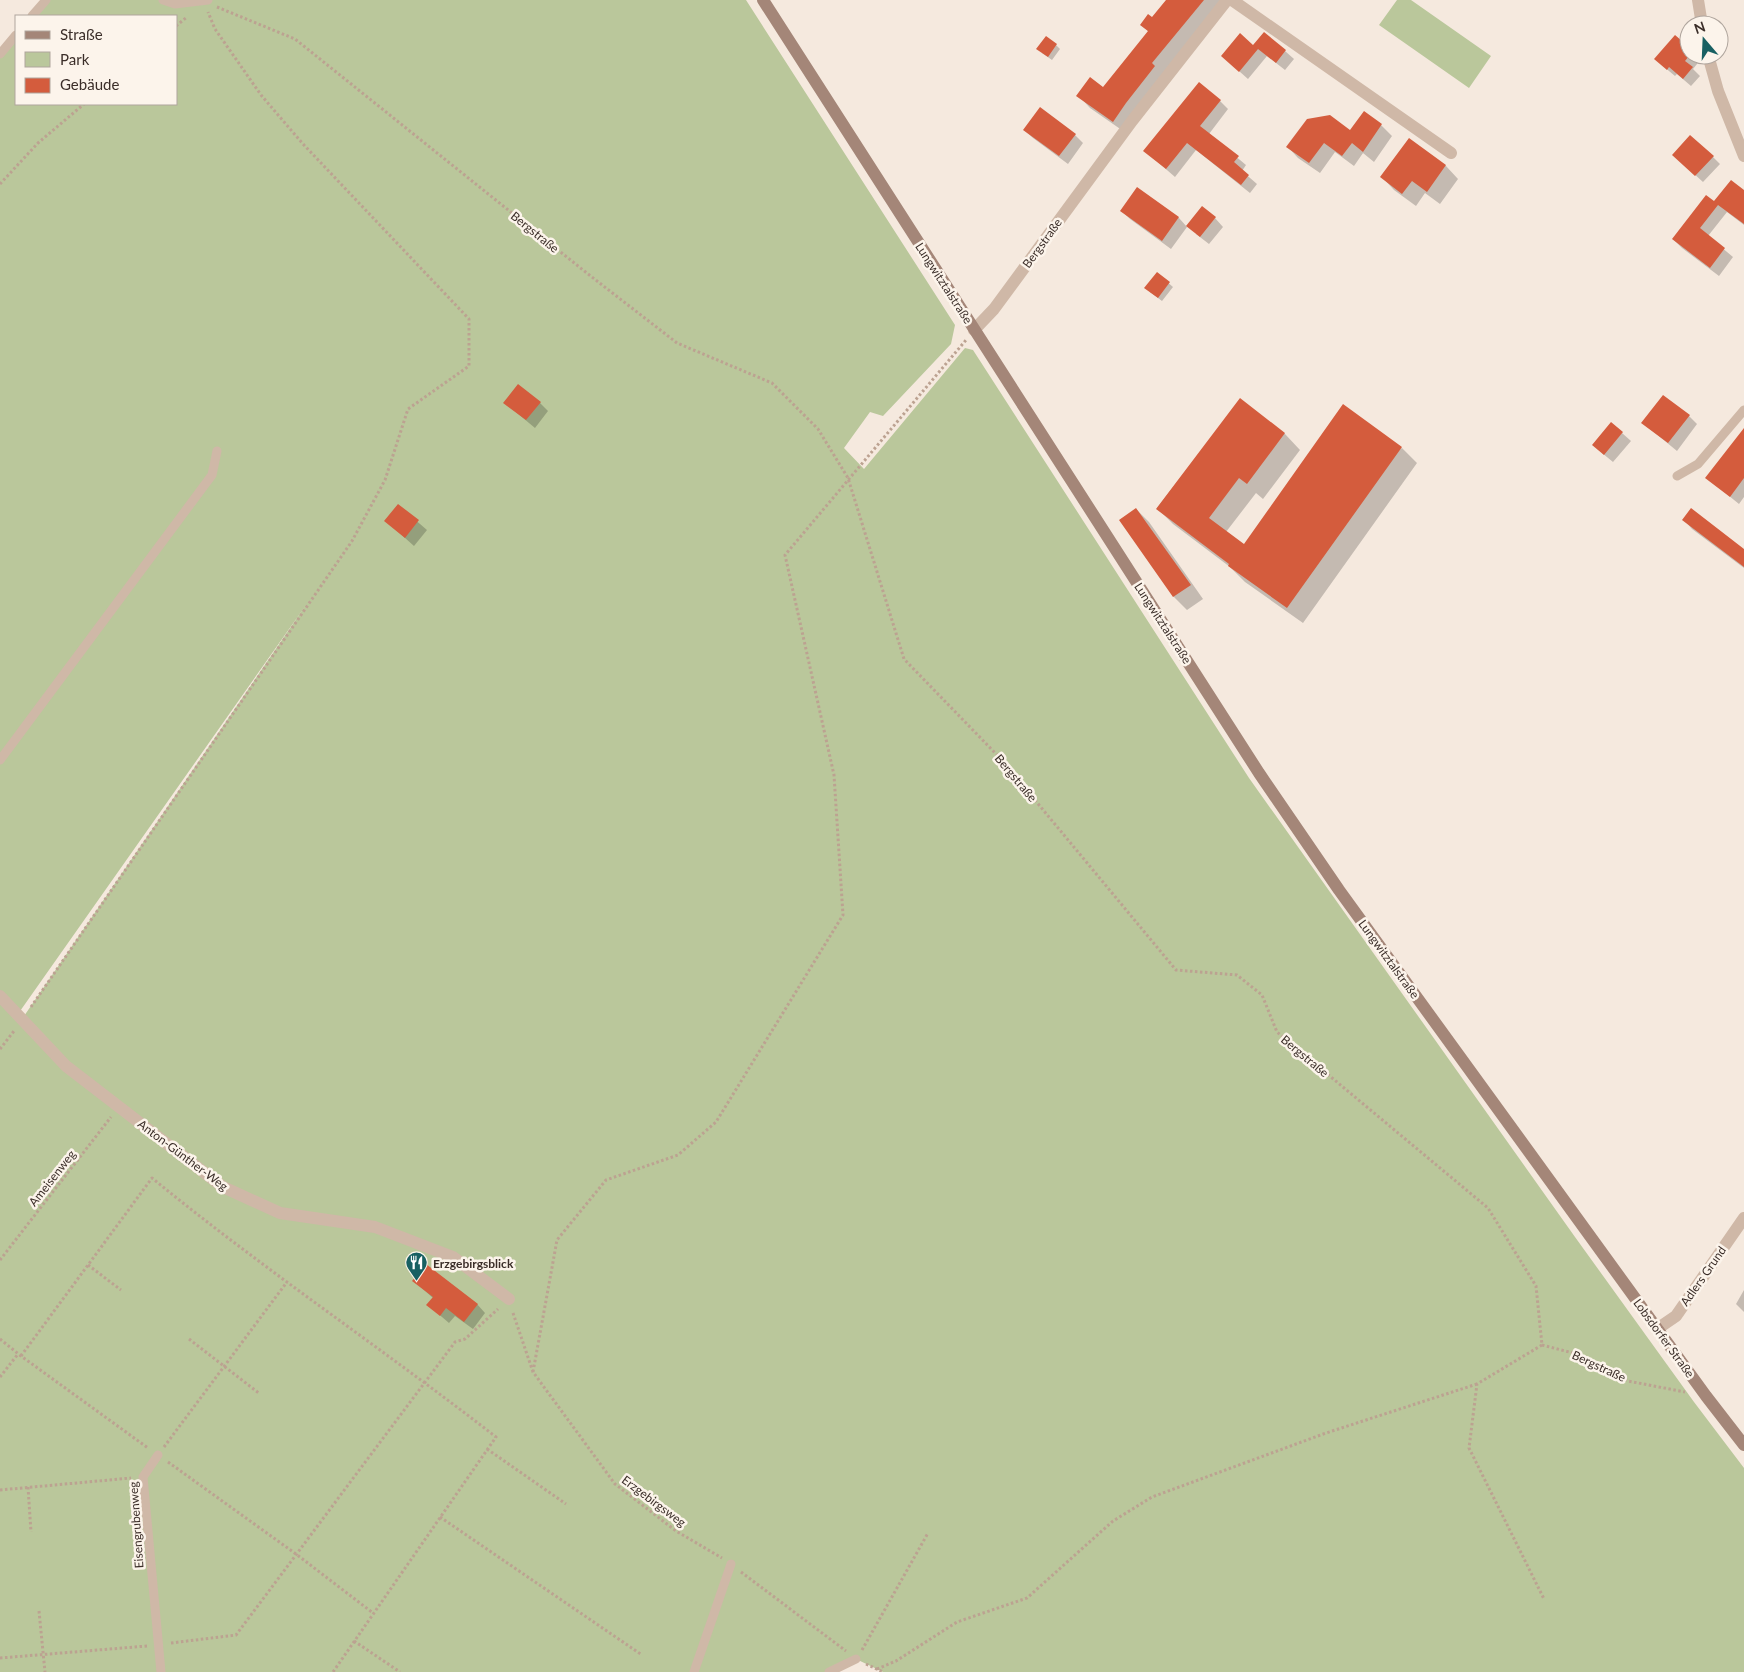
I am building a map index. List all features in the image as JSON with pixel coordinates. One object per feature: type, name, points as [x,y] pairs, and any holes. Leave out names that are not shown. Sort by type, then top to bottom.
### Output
[{"type":"main road","name":"Lungwitztalstraße","points":[[763,0],[1259,773],[1339,890],[1586,1231]]},
{"type":"main road","name":"Lobsdorfer Straße","points":[[1586,1231],[1744,1445]]},
{"type":"street","name":"Bergstraße","points":[[974,330],[994,309],[1132,121],[1227,0]]},
{"type":"street","points":[[1232,0],[1451,153]]},
{"type":"street","points":[[1698,0],[1700,15]]},
{"type":"street","points":[[1711,65],[1734,135],[1744,156]]},
{"type":"street","name":"Anton-Günther-Weg","points":[[0,996],[66,1066],[223,1187],[280,1213],[376,1227],[454,1257],[509,1299]]},
{"type":"street","name":"Adlers Grund","points":[[1657,1329],[1676,1316],[1744,1218]]},
{"type":"lane","points":[[33,15],[46,0]]},
{"type":"lane","points":[[164,0],[175,4],[206,1]]},
{"type":"lane","points":[[0,54],[15,36]]},
{"type":"lane","points":[[1677,476],[1698,464],[1744,410]]},
{"type":"lane","points":[[0,760],[212,476],[217,451]]},
{"type":"lane","name":"Eisengrubenweg","points":[[158,1455],[143,1477],[161,1672]]},
{"type":"lane","points":[[694,1672],[731,1564]]},
{"type":"lane","points":[[829,1672],[856,1659]]},
{"type":"path","name":"Bergstraße","points":[[206,1],[295,39],[580,268],[678,343],[772,383],[818,429],[848,478],[904,659],[1000,758],[1176,970],[1237,975],[1262,996],[1277,1032],[1488,1208],[1536,1286],[1542,1346],[1577,1354],[1628,1380],[1706,1396]]},
{"type":"path","points":[[0,1049],[22,1020],[352,541],[385,480],[408,409],[469,366],[469,320],[303,144],[262,95],[215,29],[206,1]]},
{"type":"path","points":[[0,184],[38,143],[83,105]]},
{"type":"path","points":[[533,1372],[558,1240],[606,1180],[678,1155],[716,1122],[843,915],[834,776],[784,555],[974,330]]},
{"type":"path","name":"Ameisenweg","points":[[0,1260],[119,1106]]},
{"type":"path","points":[[0,1377],[88,1265],[152,1178],[210,1225],[424,1381],[496,1437],[333,1672]]},
{"type":"path","points":[[88,1265],[120,1290]]},
{"type":"path","points":[[158,1455],[287,1282]]},
{"type":"path","points":[[0,1658],[158,1645],[236,1635],[455,1342],[465,1339],[509,1299]]},
{"type":"path","name":"Erzgebirgsweg","points":[[509,1299],[533,1372],[615,1484],[676,1531],[731,1564],[856,1659],[883,1672]]},
{"type":"path","points":[[0,1339],[19,1355],[296,1554],[373,1613]]},
{"type":"path","points":[[189,1339],[260,1394]]},
{"type":"path","points":[[877,1669],[896,1661],[957,1622],[1028,1598],[1113,1522],[1152,1498],[1326,1433],[1477,1384],[1542,1346]]},
{"type":"path","points":[[1477,1384],[1469,1448],[1544,1599]]},
{"type":"path","points":[[487,1449],[566,1504]]},
{"type":"path","points":[[0,1490],[143,1477]]},
{"type":"path","points":[[28,1487],[31,1532]]},
{"type":"path","points":[[440,1517],[642,1655]]},
{"type":"path","points":[[856,1659],[928,1533]]},
{"type":"path","points":[[38,1611],[45,1672]]},
{"type":"path","points":[[354,1642],[400,1672]]},
{"type":"green space","points":[[46,0],[746,0],[955,325],[951,344],[883,416],[870,412],[844,448],[864,469],[965,348],[973,350],[1249,778],[1575,1237],[1744,1468],[1744,1672],[883,1672],[856,1659],[829,1672],[0,1672],[0,54],[15,36],[15,105],[178,105],[178,15],[33,15]],"holes":[[[306,605],[22,1019],[18,1014]]]},
{"type":"green space","points":[[1397,0],[1411,0],[1491,56],[1469,88],[1379,25]]},
{"type":"building","points":[[1166,0],[1204,0],[1152,63],[1155,66],[1113,122],[1076,96],[1090,77],[1103,87],[1148,31],[1140,25],[1148,14],[1152,17]]},
{"type":"building","points":[[1264,32],[1286,50],[1276,63],[1258,49],[1239,72],[1221,56],[1240,33],[1253,45]]},
{"type":"building","points":[[1675,35],[1679,38],[1679,65],[1690,65],[1693,67],[1683,79],[1669,67],[1667,70],[1654,59]]},
{"type":"building","points":[[1046,36],[1057,44],[1048,57],[1036,49]]},
{"type":"building","points":[[1199,82],[1221,100],[1200,126],[1239,156],[1234,162],[1249,175],[1241,185],[1187,143],[1166,169],[1143,151]]},
{"type":"building","points":[[1040,107],[1076,134],[1059,156],[1023,130]]},
{"type":"building","points":[[1364,111],[1382,124],[1363,152],[1352,143],[1342,156],[1324,143],[1309,163],[1286,147],[1307,119],[1330,115],[1350,130]]},
{"type":"building","points":[[1690,135],[1714,156],[1695,176],[1672,155]]},
{"type":"building","points":[[1409,138],[1446,165],[1427,192],[1412,181],[1402,194],[1380,177]]},
{"type":"building","points":[[1731,180],[1744,190],[1744,224],[1718,205],[1700,228],[1725,248],[1710,268],[1672,239],[1706,195],[1714,201]]},
{"type":"building","points":[[1137,187],[1179,217],[1162,241],[1120,211]]},
{"type":"building","points":[[1202,206],[1216,217],[1200,237],[1186,226]]},
{"type":"building","points":[[1157,272],[1170,282],[1158,298],[1144,288]]},
{"type":"building","points":[[518,384],[541,402],[526,420],[503,403]]},
{"type":"building","points":[[1663,395],[1690,415],[1668,443],[1641,423]]},
{"type":"building","points":[[1240,398],[1285,433],[1247,484],[1239,478],[1209,518],[1244,544],[1343,404],[1402,447],[1287,608],[1228,566],[1229,564],[1156,509]]},
{"type":"building","points":[[1611,422],[1623,432],[1604,455],[1592,445]]},
{"type":"building","points":[[1744,428],[1744,478],[1730,497],[1705,478]]},
{"type":"building","points":[[398,504],[419,520],[405,538],[384,521]]},
{"type":"building","points":[[1136,508],[1191,585],[1173,597],[1119,520]]},
{"type":"building","points":[[1691,508],[1744,549],[1744,567],[1682,520]]},
{"type":"building","points":[[426,1264],[478,1304],[464,1322],[446,1308],[440,1316],[426,1305],[433,1297],[412,1281]]},
{"type":"place","name":"Erzgebirgsblick","points":[[417,1282]]}]
